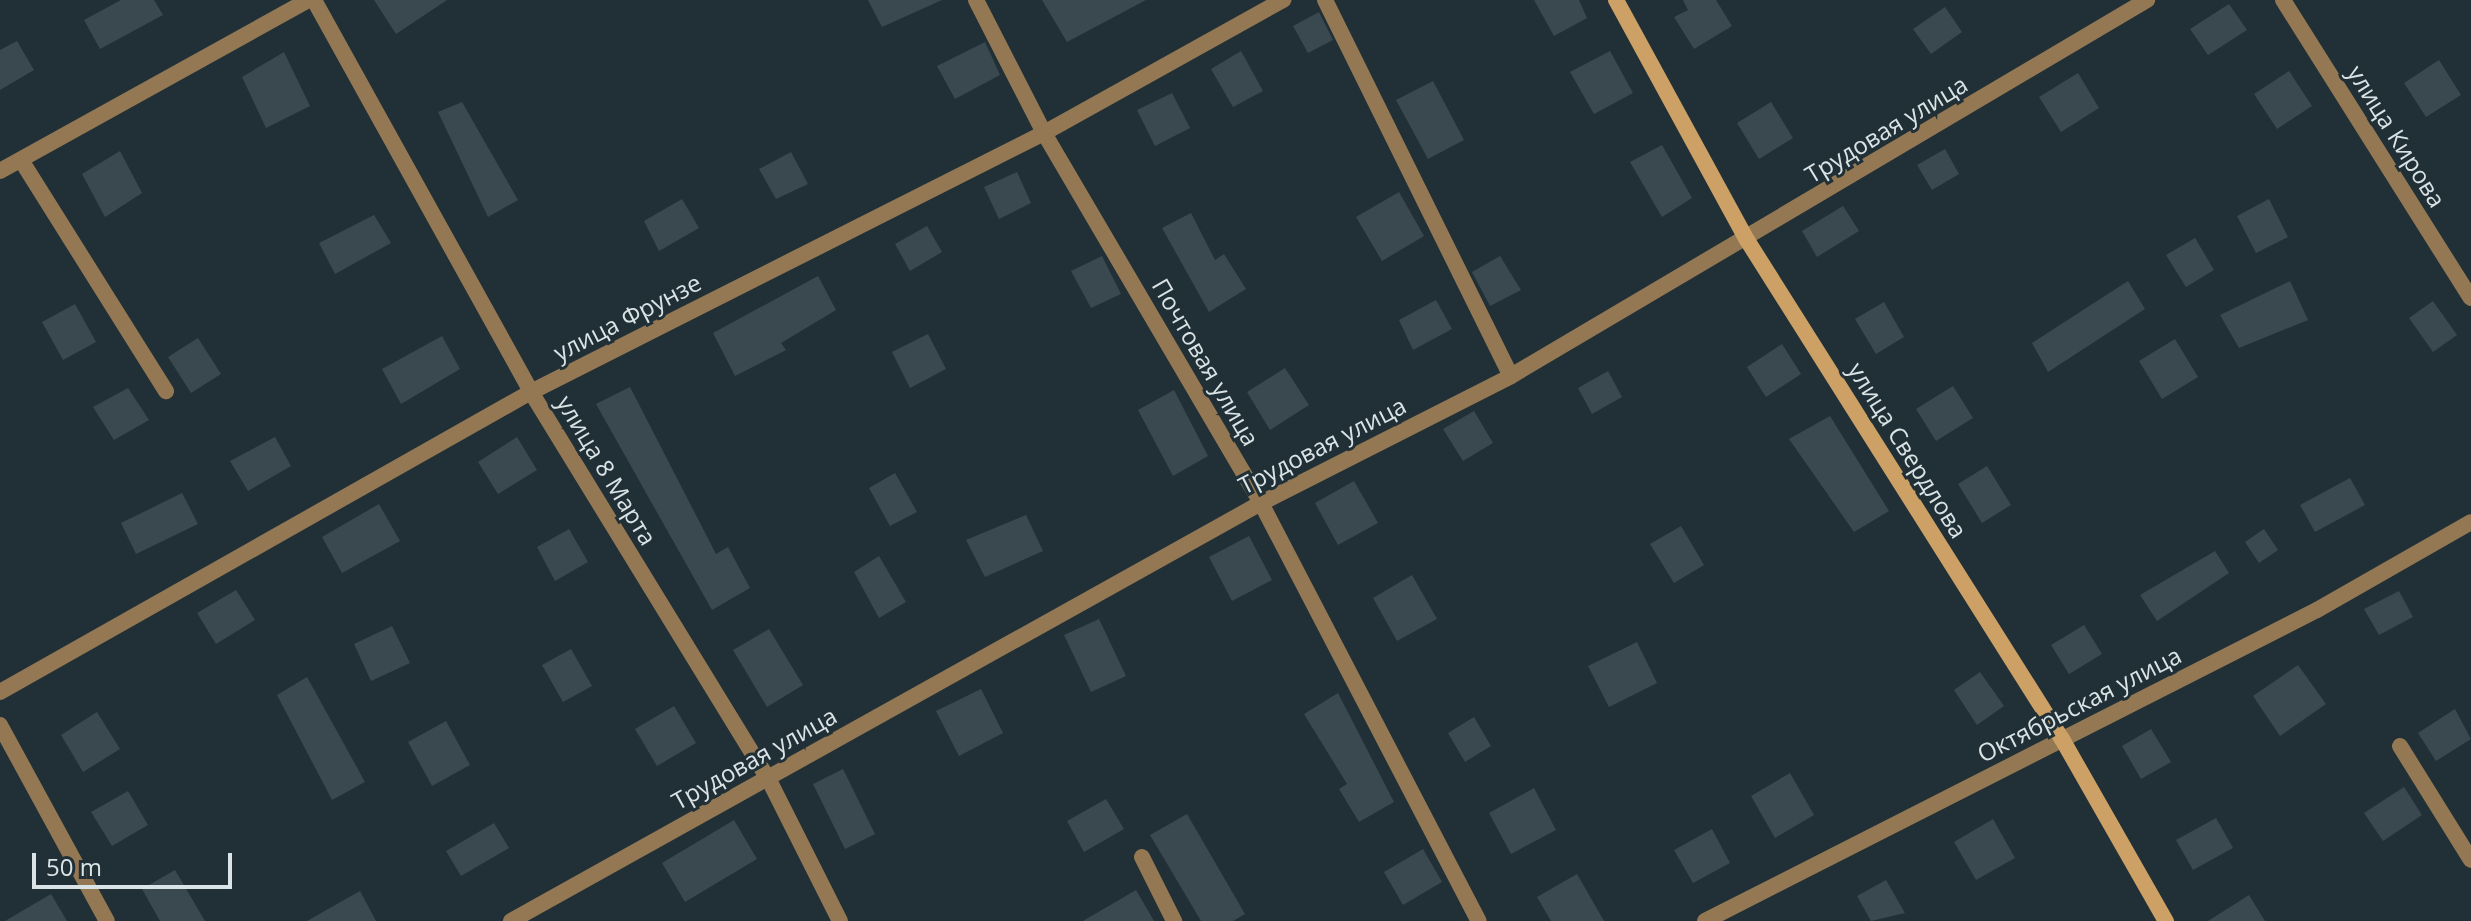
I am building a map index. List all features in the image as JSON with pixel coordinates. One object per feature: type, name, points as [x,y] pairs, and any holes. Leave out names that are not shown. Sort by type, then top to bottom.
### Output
[{"type":"street","points":[[0,171],[311,0]]},
{"type":"street","name":"улица 8 Марта","points":[[311,0],[531,392],[768,778],[840,921]]},
{"type":"street","name":"Почтовая улица","points":[[976,0],[1044,133],[1261,503],[1479,921]]},
{"type":"street","name":"улица Фрунзе","points":[[0,692],[531,392],[1044,133],[1282,0]]},
{"type":"street","points":[[1325,0],[1511,376]]},
{"type":"street","name":"улица Свердлова","points":[[1616,0],[1747,240],[2062,739],[2166,921]]},
{"type":"street","name":"Трудовая улица","points":[[511,921],[1261,503],[1511,376],[1747,240],[2147,0]]},
{"type":"street","name":"улица Кирова","points":[[2283,0],[2471,298]]},
{"type":"street","points":[[21,160],[166,391]]},
{"type":"street","name":"Октябрьская улица","points":[[1705,921],[2317,610],[2471,522]]},
{"type":"street","points":[[0,725],[107,921]]},
{"type":"street","points":[[2400,746],[2471,860]]},
{"type":"street","points":[[1142,857],[1174,921]]},
{"type":"building","points":[[121,0],[154,0],[163,15],[100,49],[84,20]]},
{"type":"building","points":[[374,0],[447,0],[396,34]]},
{"type":"building","points":[[868,0],[942,0],[882,27]]},
{"type":"building","points":[[1042,0],[1146,0],[1067,42]]},
{"type":"building","points":[[1534,0],[1579,0],[1587,18],[1554,36]]},
{"type":"building","points":[[1683,0],[1716,0],[1732,26],[1694,49],[1674,17],[1688,10]]},
{"type":"building","points":[[2229,4],[2247,30],[2208,55],[2190,29]]},
{"type":"building","points":[[1945,7],[1962,32],[1931,54],[1913,29]]},
{"type":"building","points":[[1319,12],[1333,40],[1308,53],[1293,26]]},
{"type":"building","points":[[17,41],[34,70],[0,90],[0,50]]},
{"type":"building","points":[[985,42],[1000,75],[955,99],[937,66]]},
{"type":"building","points":[[1241,51],[1263,91],[1233,107],[1211,69]]},
{"type":"building","points":[[1610,51],[1633,93],[1594,114],[1570,72]]},
{"type":"building","points":[[284,52],[310,106],[266,128],[242,77]]},
{"type":"building","points":[[2439,60],[2461,95],[2426,117],[2404,83]]},
{"type":"building","points":[[2289,71],[2312,106],[2277,129],[2254,94]]},
{"type":"building","points":[[2078,73],[2099,108],[2061,132],[2039,97]]},
{"type":"building","points":[[1433,81],[1464,140],[1428,159],[1396,100]]},
{"type":"building","points":[[1172,93],[1190,128],[1155,146],[1137,110]]},
{"type":"building","points":[[462,102],[518,200],[488,217],[438,112]]},
{"type":"building","points":[[1771,102],[1793,138],[1759,159],[1737,123]]},
{"type":"building","points":[[1662,145],[1692,198],[1662,217],[1630,162]]},
{"type":"building","points":[[1945,149],[1959,174],[1932,190],[1917,165]]},
{"type":"building","points":[[120,151],[142,193],[105,217],[82,174]]},
{"type":"building","points":[[791,152],[808,184],[776,199],[759,169]]},
{"type":"building","points":[[1017,172],[1031,203],[999,219],[984,187]]},
{"type":"building","points":[[1399,192],[1424,236],[1382,261],[1356,217]]},
{"type":"building","points":[[682,199],[699,228],[659,251],[644,221]]},
{"type":"building","points":[[2269,199],[2288,237],[2256,253],[2237,216]]},
{"type":"building","points":[[1843,206],[1859,231],[1817,257],[1802,231]]},
{"type":"building","points":[[1191,213],[1215,260],[1224,254],[1246,289],[1209,312],[1162,228]]},
{"type":"building","points":[[374,215],[391,243],[335,274],[319,243]]},
{"type":"building","points":[[927,226],[942,252],[910,271],[895,244]]},
{"type":"building","points":[[2195,238],[2214,270],[2186,287],[2166,255]]},
{"type":"building","points":[[1102,256],[1121,294],[1091,308],[1071,271]]},
{"type":"building","points":[[1500,256],[1521,290],[1490,306],[1472,272]]},
{"type":"building","points":[[818,276],[836,310],[781,343],[786,350],[735,376],[713,333]]},
{"type":"building","points":[[2128,281],[2145,309],[2048,372],[2032,343]]},
{"type":"building","points":[[2290,281],[2308,320],[2239,348],[2220,315]]},
{"type":"building","points":[[1436,300],[1452,329],[1413,350],[1399,320]]},
{"type":"building","points":[[2433,301],[2457,335],[2433,352],[2409,318]]},
{"type":"building","points":[[1884,302],[1904,337],[1876,354],[1855,319]]},
{"type":"building","points":[[75,304],[96,342],[63,360],[42,322]]},
{"type":"building","points":[[928,334],[946,369],[910,388],[892,352]]},
{"type":"building","points":[[442,336],[460,369],[401,404],[382,369]]},
{"type":"building","points":[[198,338],[221,374],[191,393],[168,357]]},
{"type":"building","points":[[2175,339],[2198,377],[2162,399],[2139,361]]},
{"type":"building","points":[[1782,344],[1801,374],[1766,397],[1747,367]]},
{"type":"building","points":[[1285,368],[1309,405],[1270,430],[1247,392]]},
{"type":"building","points":[[1608,371],[1622,397],[1592,414],[1578,388]]},
{"type":"building","points":[[1953,386],[1973,418],[1936,441],[1916,409]]},
{"type":"building","points":[[630,387],[716,554],[728,547],[750,588],[712,610],[596,404]]},
{"type":"building","points":[[128,388],[149,420],[114,440],[93,407]]},
{"type":"building","points":[[1174,390],[1208,456],[1173,476],[1138,410]]},
{"type":"building","points":[[1474,411],[1493,443],[1463,461],[1443,429]]},
{"type":"building","points":[[1830,416],[1889,511],[1854,532],[1789,439]]},
{"type":"building","points":[[275,437],[291,466],[248,491],[230,461]]},
{"type":"building","points":[[517,437],[537,470],[498,494],[478,462]]},
{"type":"building","points":[[1987,466],[2011,505],[1982,523],[1958,484]]},
{"type":"building","points":[[895,473],[917,512],[890,526],[869,488]]},
{"type":"building","points":[[2350,478],[2365,505],[2315,532],[2300,505]]},
{"type":"building","points":[[1354,481],[1378,523],[1338,545],[1315,503]]},
{"type":"building","points":[[182,493],[198,524],[136,554],[121,523]]},
{"type":"building","points":[[379,504],[400,541],[342,573],[322,537]]},
{"type":"building","points":[[1026,515],[1043,551],[985,577],[966,540]]},
{"type":"building","points":[[1681,526],[1704,565],[1674,583],[1650,544]]},
{"type":"building","points":[[569,529],[588,562],[555,581],[537,547]]},
{"type":"building","points":[[2264,529],[2278,550],[2259,563],[2245,542]]},
{"type":"building","points":[[1249,536],[1272,580],[1232,601],[1209,557]]},
{"type":"building","points":[[2215,551],[2229,573],[2157,621],[2140,595]]},
{"type":"building","points":[[879,556],[906,602],[879,618],[854,572]]},
{"type":"building","points":[[1412,575],[1437,619],[1397,641],[1373,598]]},
{"type":"building","points":[[236,590],[255,620],[216,644],[197,613]]},
{"type":"building","points":[[2399,591],[2413,617],[2379,635],[2364,609]]},
{"type":"building","points":[[1099,619],[1126,676],[1091,692],[1064,635]]},
{"type":"building","points":[[2084,625],[2102,654],[2069,674],[2051,645]]},
{"type":"building","points":[[392,626],[410,663],[371,681],[354,644]]},
{"type":"building","points":[[769,629],[803,685],[767,707],[733,650]]},
{"type":"building","points":[[1637,642],[1657,683],[1609,707],[1588,666]]},
{"type":"building","points":[[571,649],[592,686],[563,702],[542,665]]},
{"type":"building","points":[[2298,665],[2326,704],[2280,736],[2253,696]]},
{"type":"building","points":[[1980,672],[2004,706],[1977,725],[1954,690]]},
{"type":"building","points":[[307,677],[365,782],[332,800],[277,695]]},
{"type":"building","points":[[981,689],[1003,733],[959,756],[936,711]]},
{"type":"building","points":[[1338,693],[1394,802],[1359,822],[1339,789],[1347,784],[1304,714]]},
{"type":"building","points":[[674,706],[696,743],[657,766],[635,729]]},
{"type":"building","points":[[2455,709],[2471,739],[2436,761],[2418,733]]},
{"type":"building","points":[[97,712],[120,749],[83,772],[61,735]]},
{"type":"building","points":[[1474,717],[1491,746],[1465,762],[1448,733]]},
{"type":"building","points":[[446,721],[470,765],[432,786],[408,742]]},
{"type":"building","points":[[2151,729],[2171,762],[2141,779],[2122,746]]},
{"type":"building","points":[[843,769],[875,834],[845,849],[813,784]]},
{"type":"building","points":[[1790,773],[1814,815],[1775,838],[1751,796]]},
{"type":"building","points":[[2404,787],[2422,815],[2383,841],[2364,813]]},
{"type":"building","points":[[1534,788],[1556,830],[1511,854],[1489,813]]},
{"type":"building","points":[[128,791],[148,825],[112,846],[91,812]]},
{"type":"building","points":[[1106,799],[1124,829],[1084,852],[1067,821]]},
{"type":"building","points":[[1187,814],[1245,914],[1233,921],[1201,921],[1150,835]]},
{"type":"building","points":[[2216,818],[2233,848],[2193,870],[2176,840]]},
{"type":"building","points":[[1993,819],[2015,858],[1976,880],[1954,842]]},
{"type":"building","points":[[734,820],[757,859],[685,902],[662,863]]},
{"type":"building","points":[[494,823],[509,848],[461,876],[446,851]]},
{"type":"building","points":[[1712,829],[1730,863],[1693,883],[1674,850]]},
{"type":"building","points":[[1423,849],[1442,882],[1403,905],[1384,872]]},
{"type":"building","points":[[175,870],[205,921],[160,921],[142,889]]},
{"type":"building","points":[[1577,874],[1604,921],[1551,921],[1537,897]]},
{"type":"building","points":[[1886,880],[1905,913],[1871,921],[1857,896]]},
{"type":"building","points":[[1136,890],[1154,921],[1083,921]]},
{"type":"building","points":[[360,891],[376,921],[307,921]]},
{"type":"building","points":[[51,894],[67,921],[5,921]]},
{"type":"building","points":[[2249,895],[2265,921],[2208,921]]}]
